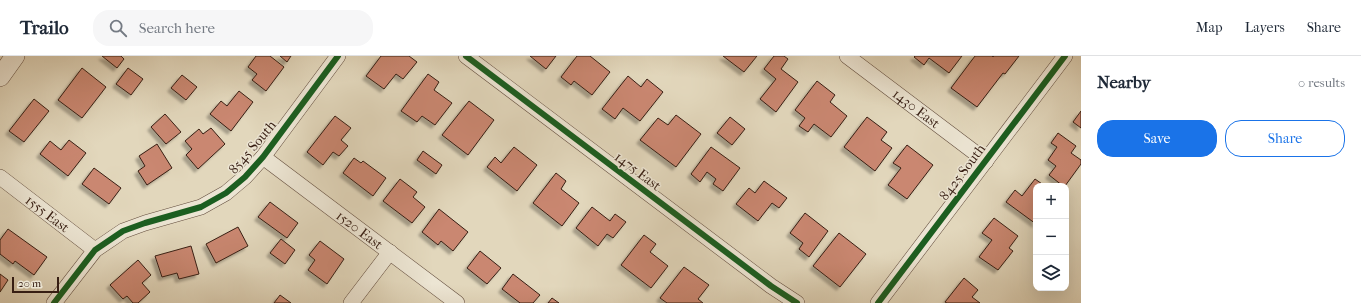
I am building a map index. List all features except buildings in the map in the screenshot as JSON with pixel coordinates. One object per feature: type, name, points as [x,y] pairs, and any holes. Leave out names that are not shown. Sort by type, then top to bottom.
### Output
[{"type":"street","points":[[0,77],[16,56]]},
{"type":"street","name":"8545 South","points":[[54,303],[95,250],[124,231],[145,223],[201,207],[226,193],[245,177],[263,156],[338,56]]},
{"type":"street","name":"1475 East","points":[[466,56],[771,286],[797,303]]},
{"type":"street","name":"1430 East","points":[[847,56],[986,161]]},
{"type":"street","name":"8425 South","points":[[878,303],[1065,56]]},
{"type":"street","name":"1520 East","points":[[263,156],[457,303]]},
{"type":"street","name":"1555 East","points":[[0,177],[95,250]]},
{"type":"street","points":[[351,303],[390,252]]},
{"type":"cycle path","points":[[54,303],[95,250],[123,231],[201,207],[226,193],[245,177],[263,157],[338,56]]},
{"type":"cycle path","points":[[466,56],[771,286],[797,303]]},
{"type":"cycle path","points":[[878,303],[1065,56]]}]
